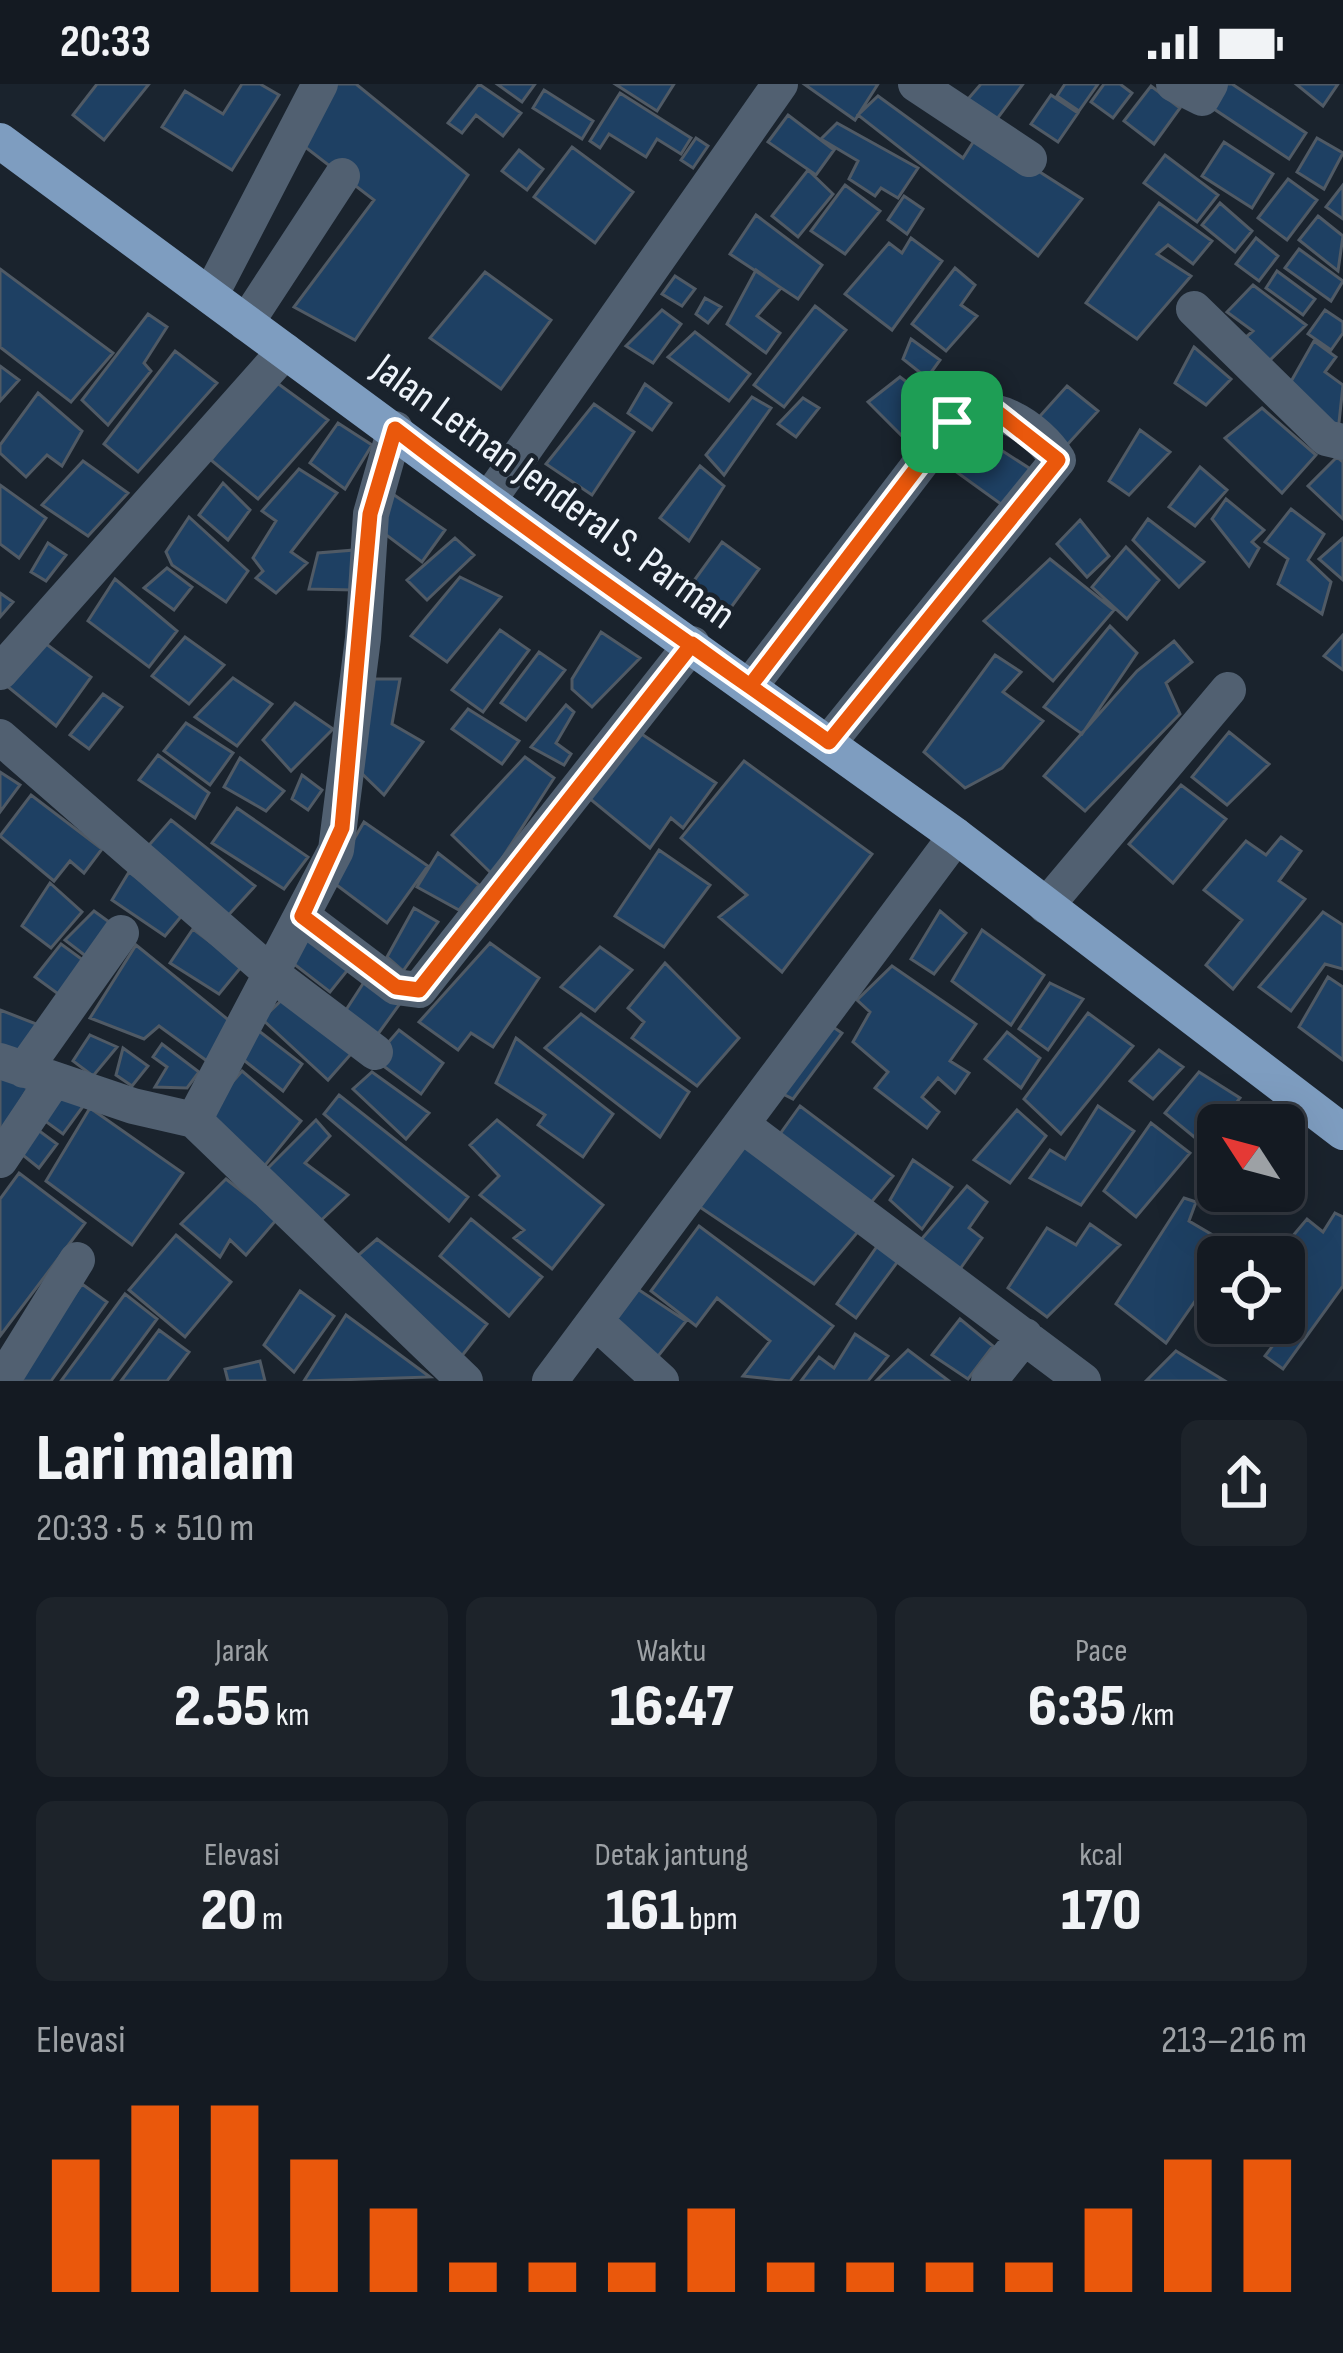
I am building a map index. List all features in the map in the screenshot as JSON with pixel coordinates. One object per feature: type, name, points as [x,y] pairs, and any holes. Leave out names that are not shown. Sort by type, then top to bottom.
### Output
[{"type":"main road","name":"Jalan Letnan Jenderal S. Parman","points":[[0,141],[488,501],[829,742],[1343,1132]]},
{"type":"street","points":[[211,294],[320,84]]},
{"type":"street","points":[[488,501],[780,84]]},
{"type":"street","points":[[916,84],[1029,159]]},
{"type":"street","points":[[1174,84],[1202,98],[1210,84]]},
{"type":"street","points":[[247,322],[342,176]]},
{"type":"street","points":[[1194,309],[1327,437],[1343,442]]},
{"type":"street","points":[[0,672],[285,351]]},
{"type":"street","points":[[750,686],[952,422],[975,407],[993,409],[1011,420],[1058,460],[829,742]]},
{"type":"street","points":[[194,1120],[302,916],[342,828],[370,514],[395,429]]},
{"type":"street","points":[[302,916],[396,987],[419,990],[692,644]]},
{"type":"street","points":[[1046,905],[1228,690]]},
{"type":"street","points":[[0,737],[272,974],[375,1052]]},
{"type":"street","points":[[550,1381],[956,836]]},
{"type":"street","points":[[0,1160],[26,1071],[121,933]]},
{"type":"street","points":[[26,1071],[194,1120],[466,1381]]},
{"type":"street","points":[[742,1125],[1083,1381]]},
{"type":"street","points":[[2,1381],[77,1260]]},
{"type":"street","points":[[595,1321],[661,1381]]},
{"type":"street","points":[[988,1381],[1025,1336]]},
{"type":"building","points":[[97,84],[149,84],[104,140],[73,115]]},
{"type":"building","points":[[242,84],[260,84],[279,95],[232,170],[162,127],[185,91],[223,114]]},
{"type":"building","points":[[333,84],[356,84],[468,175],[355,340],[294,307],[374,200],[296,140]]},
{"type":"building","points":[[479,84],[521,113],[503,136],[476,115],[462,133],[448,123]]},
{"type":"building","points":[[497,84],[535,84],[522,102]]},
{"type":"building","points":[[615,84],[674,84],[657,111]]},
{"type":"building","points":[[804,84],[878,84],[855,120]]},
{"type":"building","points":[[981,84],[1023,84],[991,127],[962,106]]},
{"type":"building","points":[[1065,84],[1098,84],[1079,111],[1057,96]]},
{"type":"building","points":[[1104,84],[1120,84],[1132,93],[1113,118],[1091,102]]},
{"type":"building","points":[[1218,84],[1232,84],[1306,133],[1289,159],[1205,103]]},
{"type":"building","points":[[1296,84],[1338,84],[1323,106]]},
{"type":"building","points":[[1151,86],[1180,108],[1154,144],[1124,121]]},
{"type":"building","points":[[544,90],[593,121],[582,139],[533,108]]},
{"type":"building","points":[[620,93],[691,138],[681,154],[657,139],[646,157],[609,134],[600,148],[590,141]]},
{"type":"building","points":[[1051,95],[1078,113],[1058,142],[1031,124]]},
{"type":"building","points":[[878,96],[963,158],[979,133],[1082,199],[1038,256],[858,115]]},
{"type":"building","points":[[788,115],[834,150],[816,175],[768,142]]},
{"type":"building","points":[[837,123],[918,168],[898,198],[881,188],[875,196],[849,179],[858,161],[821,139]]},
{"type":"building","points":[[696,138],[708,146],[693,168],[681,160]]},
{"type":"building","points":[[1317,138],[1343,153],[1324,189],[1297,172]]},
{"type":"building","points":[[1224,142],[1273,174],[1252,208],[1202,176]]},
{"type":"building","points":[[572,147],[633,192],[595,243],[534,197]]},
{"type":"building","points":[[519,150],[543,169],[527,190],[502,171]]},
{"type":"building","points":[[1165,155],[1218,195],[1197,222],[1144,183]]},
{"type":"building","points":[[808,170],[833,194],[798,237],[772,216]]},
{"type":"building","points":[[1288,179],[1317,200],[1287,240],[1258,218]]},
{"type":"building","points":[[845,185],[880,211],[845,254],[811,231]]},
{"type":"building","points":[[1343,185],[1343,219],[1326,207]]},
{"type":"building","points":[[904,196],[923,209],[907,234],[888,220]]},
{"type":"building","points":[[1159,203],[1212,241],[1193,264],[1168,245],[1157,254],[1191,276],[1137,339],[1086,303]]},
{"type":"building","points":[[1220,203],[1252,231],[1235,252],[1202,225]]},
{"type":"building","points":[[756,215],[822,265],[798,299],[730,254]]},
{"type":"building","points":[[1318,216],[1343,236],[1338,271],[1299,240]]},
{"type":"building","points":[[911,238],[942,261],[892,330],[845,294],[889,243],[902,253]]},
{"type":"building","points":[[1256,238],[1278,256],[1259,281],[1236,264]]},
{"type":"building","points":[[1299,249],[1343,281],[1331,301],[1285,268]]},
{"type":"building","points":[[955,268],[975,285],[961,305],[977,316],[946,351],[912,324]]},
{"type":"building","points":[[0,269],[113,353],[71,402],[0,347]]},
{"type":"building","points":[[756,270],[781,288],[757,316],[780,333],[766,353],[727,324]]},
{"type":"building","points":[[1277,271],[1315,299],[1303,315],[1266,288]]},
{"type":"building","points":[[485,272],[551,320],[501,389],[430,338]]},
{"type":"building","points":[[675,276],[695,289],[682,306],[662,294]]},
{"type":"building","points":[[1253,285],[1306,325],[1266,364],[1238,344],[1253,331],[1227,312]]},
{"type":"building","points":[[705,298],[721,307],[708,323],[696,314]]},
{"type":"building","points":[[815,306],[846,330],[784,407],[754,385]]},
{"type":"building","points":[[662,310],[681,324],[653,363],[626,346]]},
{"type":"building","points":[[1325,310],[1343,322],[1343,333],[1331,350],[1308,334]]},
{"type":"building","points":[[148,314],[167,327],[144,363],[151,371],[108,425],[82,400]]},
{"type":"building","points":[[695,332],[750,374],[729,401],[668,357]]},
{"type":"building","points":[[911,339],[940,360],[927,378],[903,359]]},
{"type":"building","points":[[1314,341],[1336,357],[1325,372],[1343,385],[1338,432],[1289,385]]},
{"type":"building","points":[[1194,347],[1231,379],[1206,405],[1175,383]]},
{"type":"building","points":[[175,351],[217,383],[138,472],[104,444]]},
{"type":"building","points":[[0,366],[19,380],[0,401]]},
{"type":"building","points":[[900,377],[935,403],[904,438],[868,402]]},
{"type":"building","points":[[273,380],[328,420],[258,499],[211,460]]},
{"type":"building","points":[[645,384],[671,403],[652,430],[628,413]]},
{"type":"building","points":[[1067,386],[1098,411],[1067,445],[1031,426]]},
{"type":"building","points":[[38,393],[82,431],[62,466],[47,455],[26,477],[0,453],[0,445]]},
{"type":"building","points":[[752,397],[771,408],[724,475],[706,455]]},
{"type":"building","points":[[803,398],[819,408],[796,437],[778,424]]},
{"type":"building","points":[[594,404],[634,432],[592,495],[546,464]]},
{"type":"building","points":[[1262,408],[1316,455],[1282,493],[1225,438]]},
{"type":"building","points":[[338,423],[372,445],[345,489],[310,463]]},
{"type":"building","points":[[1140,430],[1170,452],[1129,495],[1109,481]]},
{"type":"building","points":[[981,437],[1032,470],[1005,507],[951,468]]},
{"type":"building","points":[[1337,457],[1343,462],[1343,519],[1308,486]]},
{"type":"building","points":[[83,461],[128,493],[88,536],[42,505]]},
{"type":"building","points":[[700,466],[724,486],[689,541],[660,518]]},
{"type":"building","points":[[1200,467],[1227,490],[1195,526],[1169,507]]},
{"type":"building","points":[[299,469],[337,493],[291,552],[307,563],[276,593],[256,578],[263,571],[253,558],[276,521],[262,511]]},
{"type":"building","points":[[223,483],[250,510],[228,540],[199,515]]},
{"type":"building","points":[[0,485],[46,518],[19,558],[0,544]]},
{"type":"building","points":[[387,490],[445,530],[422,562],[377,528]]},
{"type":"building","points":[[1226,499],[1264,530],[1252,542],[1259,548],[1249,566],[1212,519]]},
{"type":"building","points":[[1291,509],[1324,534],[1308,560],[1331,582],[1322,614],[1278,584],[1288,559],[1265,542]]},
{"type":"building","points":[[189,517],[248,571],[226,602],[172,565],[166,552]]},
{"type":"building","points":[[1148,519],[1204,562],[1179,587],[1133,540]]},
{"type":"building","points":[[1080,520],[1109,556],[1087,577],[1057,544]]},
{"type":"building","points":[[455,538],[474,555],[427,600],[407,580]]},
{"type":"building","points":[[1343,538],[1343,580],[1319,559]]},
{"type":"building","points":[[722,542],[759,569],[729,610],[693,582]]},
{"type":"building","points":[[48,543],[66,555],[46,581],[31,572]]},
{"type":"building","points":[[1126,547],[1159,580],[1127,619],[1092,587]]},
{"type":"building","points":[[355,550],[354,590],[309,589],[318,553]]},
{"type":"building","points":[[1050,559],[1114,610],[1053,681],[984,621]]},
{"type":"building","points":[[167,568],[192,587],[174,610],[144,588]]},
{"type":"building","points":[[460,577],[501,597],[447,662],[411,636]]},
{"type":"building","points":[[115,579],[177,631],[149,667],[88,621]]},
{"type":"building","points":[[0,593],[13,602],[0,617]]},
{"type":"building","points":[[1110,626],[1137,653],[1082,734],[1044,707]]},
{"type":"building","points":[[500,630],[529,650],[483,712],[452,690]]},
{"type":"building","points":[[601,632],[640,658],[592,707],[572,689],[572,679]]},
{"type":"building","points":[[1343,635],[1343,670],[1324,656]]},
{"type":"building","points":[[185,637],[224,665],[189,704],[152,676]]},
{"type":"building","points":[[38,638],[91,677],[56,726],[2,682]]},
{"type":"building","points":[[1174,641],[1192,662],[1166,683],[1180,714],[1085,811],[1044,776],[1137,671]]},
{"type":"building","points":[[539,652],[565,670],[526,720],[501,703]]},
{"type":"building","points":[[995,655],[1021,672],[1003,692],[1043,721],[1002,768],[965,788],[924,752]]},
{"type":"building","points":[[233,678],[272,704],[237,746],[195,717]]},
{"type":"building","points":[[366,679],[400,679],[392,724],[423,742],[384,795],[351,763]]},
{"type":"building","points":[[103,694],[122,707],[89,749],[70,735]]},
{"type":"building","points":[[295,703],[333,729],[291,771],[263,740]]},
{"type":"building","points":[[566,705],[574,712],[556,743],[571,754],[564,765],[531,747]]},
{"type":"building","points":[[468,709],[519,741],[502,764],[452,729]]},
{"type":"building","points":[[186,723],[233,753],[210,785],[164,751]]},
{"type":"building","points":[[637,731],[716,783],[683,828],[671,818],[650,848],[589,798]]},
{"type":"building","points":[[1229,732],[1269,764],[1227,805],[1192,777]]},
{"type":"building","points":[[158,755],[209,793],[195,818],[139,780]]},
{"type":"building","points":[[525,757],[554,778],[492,874],[452,835]]},
{"type":"building","points":[[240,758],[284,791],[266,811],[224,787]]},
{"type":"building","points":[[744,761],[872,854],[782,972],[719,917],[747,895],[681,838]]},
{"type":"building","points":[[0,772],[20,785],[0,812]]},
{"type":"building","points":[[302,775],[322,790],[308,810],[292,799]]},
{"type":"building","points":[[1181,785],[1226,819],[1173,883],[1129,844]]},
{"type":"building","points":[[31,795],[102,849],[84,873],[70,861],[54,881],[0,836]]},
{"type":"building","points":[[237,808],[308,857],[284,889],[212,843]]},
{"type":"building","points":[[171,820],[255,886],[224,920],[143,852]]},
{"type":"building","points":[[364,822],[428,866],[387,923],[330,880]]},
{"type":"building","points":[[1281,837],[1301,851],[1279,881],[1305,899],[1233,989],[1206,965],[1242,920],[1204,890],[1246,841],[1266,855]]},
{"type":"building","points":[[659,850],[710,885],[664,947],[615,916]]},
{"type":"building","points":[[438,853],[479,885],[459,910],[417,887]]},
{"type":"building","points":[[129,872],[184,913],[165,936],[112,900]]},
{"type":"building","points":[[50,883],[82,912],[51,948],[22,926]]},
{"type":"building","points":[[414,908],[438,922],[403,971],[387,957]]},
{"type":"building","points":[[94,911],[116,927],[96,964],[65,940]]},
{"type":"building","points":[[940,911],[966,933],[934,974],[911,959]]},
{"type":"building","points":[[1323,912],[1343,925],[1343,969],[1325,964],[1291,1011],[1259,987]]},
{"type":"building","points":[[193,929],[242,966],[219,994],[170,963]]},
{"type":"building","points":[[308,929],[354,962],[330,992],[285,957]]},
{"type":"building","points":[[982,930],[1044,975],[1011,1025],[952,981]]},
{"type":"building","points":[[490,943],[539,978],[493,1047],[471,1033],[458,1050],[419,1022]]},
{"type":"building","points":[[61,944],[87,963],[61,996],[35,977]]},
{"type":"building","points":[[136,945],[231,1022],[207,1061],[159,1026],[144,1039],[90,1018]]},
{"type":"building","points":[[600,947],[632,970],[595,1011],[561,987]]},
{"type":"building","points":[[665,963],[739,1038],[697,1086],[632,1038],[644,1022],[628,1008]]},
{"type":"building","points":[[892,966],[976,1024],[950,1061],[969,1073],[955,1093],[938,1078],[922,1097],[939,1112],[927,1128],[875,1088],[888,1072],[853,1042],[870,1012],[857,1000]]},
{"type":"building","points":[[368,976],[404,998],[378,1034],[344,1013]]},
{"type":"building","points":[[1328,977],[1343,987],[1343,1060],[1299,1027]]},
{"type":"building","points":[[1050,983],[1083,999],[1048,1050],[1019,1029]]},
{"type":"building","points":[[288,994],[358,1046],[328,1080],[262,1019]]},
{"type":"building","points":[[0,1010],[39,1025],[20,1060],[0,1053]]},
{"type":"building","points":[[1088,1013],[1133,1046],[1061,1134],[1024,1099]]},
{"type":"building","points":[[581,1014],[689,1092],[660,1137],[545,1048]]},
{"type":"building","points":[[821,1019],[842,1033],[793,1099],[773,1089]]},
{"type":"building","points":[[255,1028],[302,1064],[283,1091],[236,1054]]},
{"type":"building","points":[[399,1030],[443,1063],[421,1094],[374,1059]]},
{"type":"building","points":[[1007,1032],[1040,1058],[1021,1088],[985,1059]]},
{"type":"building","points":[[90,1035],[117,1047],[93,1076],[73,1061]]},
{"type":"building","points":[[516,1038],[613,1114],[583,1157],[538,1125],[545,1115],[496,1083]]},
{"type":"building","points":[[162,1044],[199,1072],[187,1088],[155,1087],[167,1067],[153,1057]]},
{"type":"building","points":[[123,1048],[148,1066],[132,1086],[116,1075]]},
{"type":"building","points":[[1159,1050],[1183,1067],[1153,1099],[1130,1081]]},
{"type":"building","points":[[242,1071],[301,1121],[258,1174],[203,1116]]},
{"type":"building","points":[[0,1072],[28,1088],[0,1135]]},
{"type":"building","points":[[372,1072],[429,1113],[406,1139],[353,1089]]},
{"type":"building","points":[[1199,1072],[1240,1098],[1235,1104],[1197,1104],[1197,1139],[1165,1113]]},
{"type":"building","points":[[62,1089],[84,1105],[63,1134],[41,1118]]},
{"type":"building","points":[[339,1095],[468,1197],[449,1221],[324,1114]]},
{"type":"building","points":[[800,1106],[893,1176],[864,1211],[775,1141]]},
{"type":"building","points":[[1098,1106],[1134,1131],[1081,1205],[1030,1178],[1050,1150],[1065,1159]]},
{"type":"building","points":[[90,1108],[183,1173],[132,1245],[46,1181]]},
{"type":"building","points":[[1017,1110],[1046,1136],[1010,1183],[974,1160]]},
{"type":"building","points":[[316,1120],[330,1136],[305,1163],[348,1195],[316,1225],[264,1172]]},
{"type":"building","points":[[497,1120],[603,1205],[552,1269],[514,1238],[524,1230],[480,1195],[499,1176],[470,1145]]},
{"type":"building","points":[[1151,1123],[1190,1153],[1136,1217],[1104,1191]]},
{"type":"building","points":[[34,1127],[57,1144],[39,1168],[19,1152]]},
{"type":"building","points":[[735,1134],[861,1228],[814,1284],[691,1201]]},
{"type":"building","points":[[913,1160],[952,1187],[922,1229],[890,1200]]},
{"type":"building","points":[[19,1173],[85,1223],[0,1336],[0,1199]]},
{"type":"building","points":[[226,1179],[277,1219],[246,1255],[230,1240],[220,1257],[181,1224]]},
{"type":"building","points":[[967,1186],[987,1202],[969,1228],[982,1238],[960,1269],[920,1241]]},
{"type":"building","points":[[1184,1198],[1196,1202],[1189,1221],[1214,1236],[1197,1236],[1197,1298],[1166,1343],[1116,1304]]},
{"type":"building","points":[[1335,1213],[1343,1217],[1343,1286],[1305,1339],[1305,1236],[1293,1236],[1307,1219],[1323,1232]]},
{"type":"building","points":[[471,1219],[542,1277],[509,1316],[440,1256]]},
{"type":"building","points":[[1090,1224],[1120,1245],[1047,1317],[1008,1288],[1047,1228],[1076,1245]]},
{"type":"building","points":[[699,1226],[833,1326],[790,1381],[743,1376],[770,1341],[717,1298],[696,1326],[651,1291]]},
{"type":"building","points":[[176,1235],[231,1282],[185,1337],[129,1290]]},
{"type":"building","points":[[377,1239],[487,1324],[457,1362],[347,1265]]},
{"type":"building","points":[[880,1242],[901,1257],[856,1318],[837,1304]]},
{"type":"building","points":[[82,1284],[107,1302],[51,1381],[12,1381]]},
{"type":"building","points":[[633,1286],[686,1321],[655,1360],[609,1327]]},
{"type":"building","points":[[300,1291],[334,1316],[294,1372],[264,1345]]},
{"type":"building","points":[[125,1294],[157,1319],[111,1381],[61,1381]]},
{"type":"building","points":[[346,1315],[430,1377],[304,1381]]},
{"type":"building","points":[[960,1319],[993,1346],[968,1379],[932,1355]]},
{"type":"building","points":[[159,1330],[189,1352],[167,1381],[121,1381]]},
{"type":"building","points":[[855,1334],[888,1356],[868,1381],[801,1381],[819,1357],[834,1368]]},
{"type":"building","points":[[1274,1344],[1301,1344],[1283,1369],[1265,1356]]},
{"type":"building","points":[[908,1350],[949,1381],[876,1381]]},
{"type":"building","points":[[1176,1351],[1225,1381],[1146,1381]]},
{"type":"building","points":[[260,1361],[265,1381],[228,1381],[225,1369]]},
{"type":"route","points":[[952,422],[750,686],[692,644],[419,990],[396,987],[302,916],[336,850],[342,828],[363,638],[370,514],[395,429],[488,501],[692,644],[750,686],[829,742],[968,565],[1014,521],[1058,460],[993,409],[965,410],[952,422]]}]
